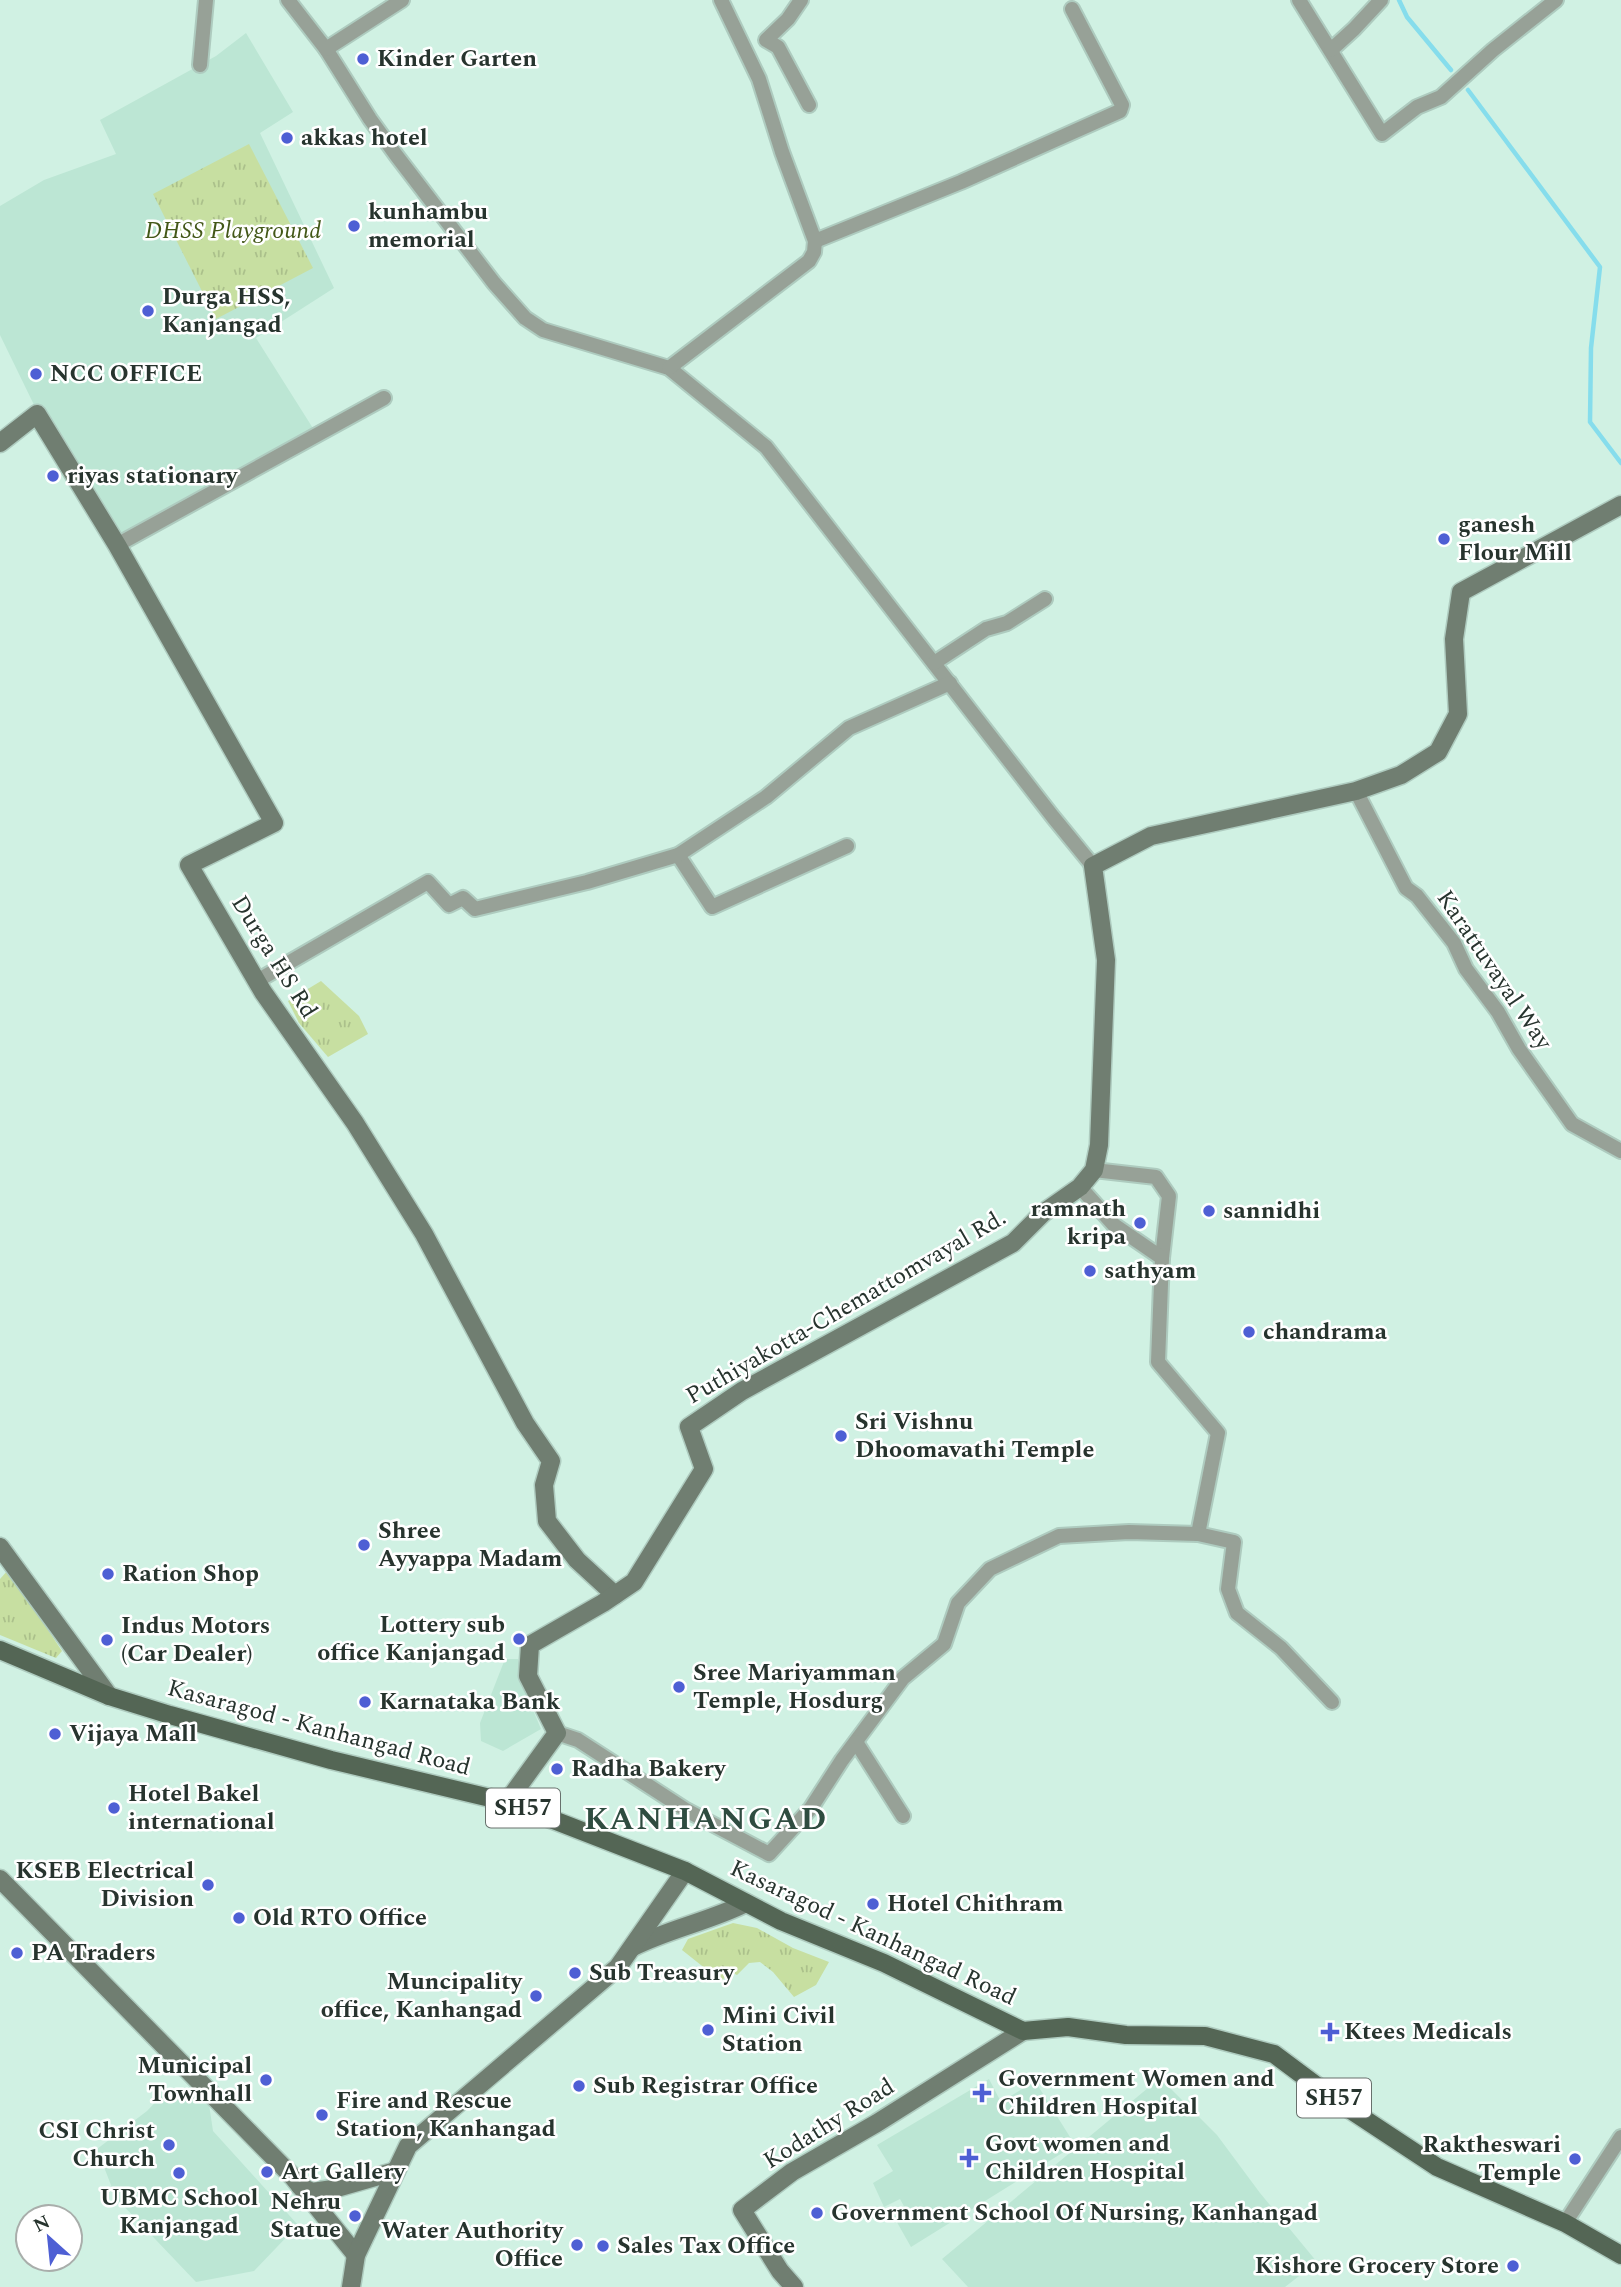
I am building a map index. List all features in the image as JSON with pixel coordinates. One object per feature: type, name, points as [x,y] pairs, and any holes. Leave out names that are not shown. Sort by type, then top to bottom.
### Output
[{"type":"main road","name":"Kasaragod - Kanhangad Road","points":[[0,1650],[109,1696],[170,1715],[331,1760],[507,1802],[685,1871],[781,1921],[884,1963],[1023,2031],[1068,2027],[1126,2035],[1205,2036],[1274,2054],[1337,2101],[1437,2167],[1565,2223],[1621,2255]]},
{"type":"street","points":[[200,65],[206,0]]},
{"type":"street","points":[[288,0],[326,49],[396,155],[494,283],[525,318],[543,330],[669,368],[766,447],[1093,866],[1106,960],[1099,1145],[1094,1170],[1156,1177],[1169,1196],[1162,1258],[1158,1362],[1218,1433],[1199,1534]]},
{"type":"street","points":[[326,49],[402,0]]},
{"type":"street","points":[[669,368],[809,261],[814,253],[815,241],[782,152],[760,79],[721,0]]},
{"type":"street","points":[[801,0],[788,19],[766,40],[778,47],[809,105]]},
{"type":"street","points":[[1299,0],[1382,134],[1417,107],[1441,97],[1493,50],[1556,0]]},
{"type":"street","points":[[1331,50],[1381,0]]},
{"type":"street","points":[[815,241],[961,182],[1120,111],[1122,105],[1072,9]]},
{"type":"street","points":[[117,545],[384,398]]},
{"type":"street","name":"Durga HS Rd","points":[[0,443],[37,414],[117,545],[274,823],[189,865],[257,981],[355,1123],[418,1223],[525,1423],[551,1461],[544,1485],[547,1521],[577,1560],[615,1595]]},
{"type":"street","points":[[1093,866],[1152,836],[1356,790],[1401,775],[1438,752],[1458,714],[1454,639],[1461,592],[1621,505]]},
{"type":"street","points":[[934,663],[986,629],[1007,623],[1045,599]]},
{"type":"street","points":[[257,981],[428,882],[449,905],[463,898],[475,909],[587,882],[678,855],[766,797],[849,729],[950,683]]},
{"type":"street","name":"Karattuvayal Way","points":[[1356,790],[1406,888],[1418,896],[1454,943],[1466,969],[1572,1124],[1621,1151]]},
{"type":"street","points":[[678,855],[712,906],[847,846]]},
{"type":"street","name":"Puthiyakotta-Chemattomvayal Rd.","points":[[557,1734],[528,1676],[530,1645],[634,1582],[704,1469],[688,1427],[742,1391],[1013,1243],[1043,1213],[1080,1186],[1094,1170]]},
{"type":"street","points":[[1080,1186],[1114,1225],[1162,1258]]},
{"type":"street","points":[[507,1802],[557,1734],[578,1740],[686,1810],[769,1854],[811,1808],[903,1678],[944,1644],[958,1603],[990,1569],[1059,1535],[1129,1532],[1199,1534],[1234,1542],[1228,1589],[1237,1613],[1281,1648],[1332,1702]]},
{"type":"street","points":[[0,1547],[109,1696]]},
{"type":"street","points":[[856,1742],[904,1816]]},
{"type":"street","points":[[351,2287],[356,2255],[408,2146],[618,1967],[685,1871]]},
{"type":"street","points":[[0,1879],[267,2151],[300,2186],[356,2255]]},
{"type":"street","points":[[632,1947],[746,1903]]},
{"type":"street","name":"Kodathy Road","points":[[794,2287],[780,2271],[742,2210],[792,2172],[877,2123],[1023,2031]]},
{"type":"street","points":[[1565,2223],[1621,2137]]},
{"type":"street","points":[[300,2186],[312,2192],[332,2189],[396,2171]]},
{"type":"shaded area","name":"Durga HSS, Kanjangad","points":[[246,33],[293,112],[260,133],[334,288],[256,338],[321,441],[115,553],[36,409],[0,335],[0,206],[44,180],[116,154],[100,120],[216,56]]},
{"type":"shaded area","points":[[505,1659],[518,1659],[528,1698],[541,1729],[503,1751],[481,1741],[480,1723]]},
{"type":"shaded area","points":[[1160,2078],[1217,2135],[1317,2262],[1285,2287],[968,2287],[942,2259]]},
{"type":"shaded area","name":"Govt women and Children Hospital","points":[[989,2079],[1001,2102],[1035,2081],[1075,2145],[911,2247],[894,2217],[906,2210],[900,2199],[884,2207],[873,2183],[893,2171],[877,2145]]},
{"type":"shaded area","name":"UBMC School Kanjangad","points":[[169,2088],[207,2091],[213,2131],[298,2225],[254,2271],[196,2282],[116,2198],[97,2149],[147,2111]]},
{"type":"green space","name":"DHSS Playground","points":[[249,144],[313,268],[216,319],[153,194]]},
{"type":"green space","points":[[321,981],[359,1016],[368,1034],[328,1057],[299,1023],[288,1001]]},
{"type":"green space","points":[[8,1570],[62,1651],[56,1658],[0,1635],[0,1579]]},
{"type":"green space","points":[[733,1923],[757,1928],[793,1948],[829,1962],[816,1985],[794,1997],[773,1972],[760,1962],[749,1963],[737,1975],[731,1972],[721,1981],[682,1950],[688,1939]]},
{"type":"waterway","points":[[1399,0],[1407,17],[1451,70]]},
{"type":"waterway","points":[[1468,90],[1600,267],[1591,348],[1590,422],[1621,463]]},
{"type":"place","name":"Kinder Garten","points":[[363,59]]},
{"type":"place","name":"akkas hotel","points":[[287,138]]},
{"type":"place","name":"kunhambu memorial","points":[[354,226]]},
{"type":"place","name":"Durga HSS, Kanjangad","points":[[148,311]]},
{"type":"place","name":"NCC OFFICE","points":[[36,374]]},
{"type":"place","name":"riyas stationary","points":[[53,476]]},
{"type":"place","name":"ganesh Flour Mill","points":[[1444,539]]},
{"type":"place","name":"sannidhi","points":[[1209,1211]]},
{"type":"place","name":"ramnath kripa","points":[[1140,1223]]},
{"type":"place","name":"sathyam","points":[[1090,1271]]},
{"type":"place","name":"chandrama","points":[[1249,1332]]},
{"type":"place","name":"Sri Vishnu Dhoomavathi Temple","points":[[841,1436]]},
{"type":"place","name":"Shree Ayyappa Madam","points":[[364,1545]]},
{"type":"place","name":"Ration Shop","points":[[108,1574]]},
{"type":"place","name":"Lottery sub office Kanjangad","points":[[519,1639]]},
{"type":"place","name":"Indus Motors (Car Dealer)","points":[[107,1640]]},
{"type":"place","name":"Sree Mariyamman Temple, Hosdurg","points":[[679,1687]]},
{"type":"place","name":"Karnataka Bank","points":[[365,1702]]},
{"type":"place","name":"Vijaya Mall","points":[[55,1734]]},
{"type":"place","name":"Radha Bakery","points":[[557,1769]]},
{"type":"place","name":"Hotel Bakel international","points":[[114,1808]]},
{"type":"place","name":"KSEB Electrical Division","points":[[208,1885]]},
{"type":"place","name":"Hotel Chithram","points":[[873,1904]]},
{"type":"place","name":"Old RTO Office","points":[[239,1918]]},
{"type":"place","name":"PA Traders","points":[[17,1953]]},
{"type":"place","name":"Sub Treasury","points":[[575,1973]]},
{"type":"place","name":"Muncipality office, Kanhangad","points":[[536,1996]]},
{"type":"place","name":"Mini Civil Station","points":[[708,2030]]},
{"type":"place","name":"Ktees Medicals","points":[[1330,2032]]},
{"type":"place","name":"Municipal Townhall","points":[[266,2080]]},
{"type":"place","name":"Sub Registrar Office","points":[[579,2086]]},
{"type":"place","name":"Government Women and Children Hospital","points":[[982,2093]]},
{"type":"place","name":"Fire and Rescue Station, Kanhangad","points":[[322,2115]]},
{"type":"place","name":"CSI Christ Church","points":[[169,2145]]},
{"type":"place","name":"Govt women and Children Hospital","points":[[969,2158]]},
{"type":"place","name":"Raktheswari Temple","points":[[1575,2159]]},
{"type":"place","name":"Art Gallery","points":[[267,2172]]},
{"type":"place","name":"UBMC School Kanjangad","points":[[179,2173]]},
{"type":"place","name":"Government School Of Nursing, Kanhangad","points":[[817,2213]]},
{"type":"place","name":"Nehru Statue","points":[[355,2216]]},
{"type":"place","name":"Water Authority Office","points":[[577,2245]]},
{"type":"place","name":"Sales Tax Office","points":[[603,2246]]},
{"type":"place","name":"Kishore Grocery Store","points":[[1513,2266]]},
{"type":"district","name":"KANHANGAD","points":[[706,1819]]}]
